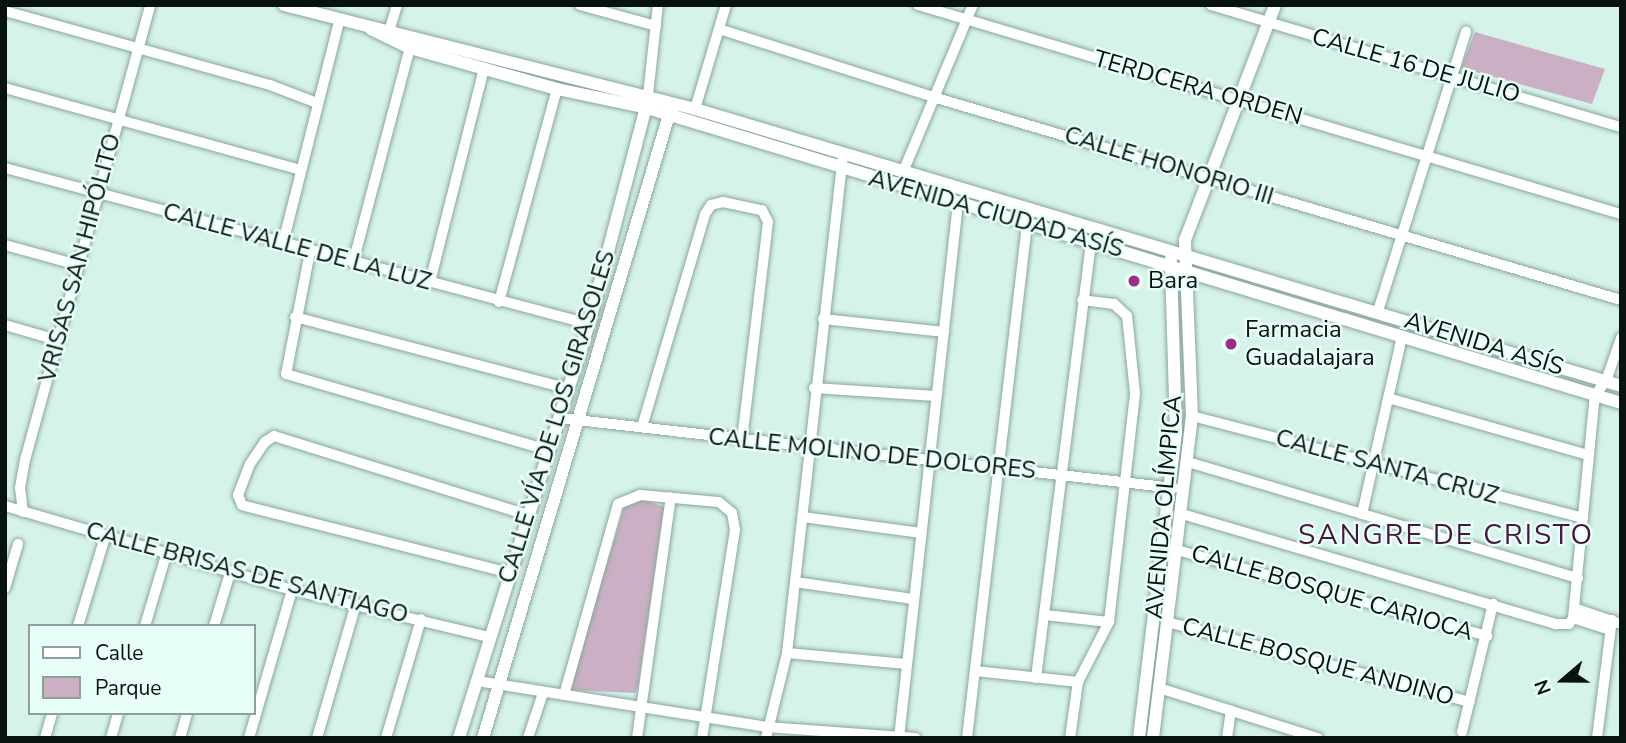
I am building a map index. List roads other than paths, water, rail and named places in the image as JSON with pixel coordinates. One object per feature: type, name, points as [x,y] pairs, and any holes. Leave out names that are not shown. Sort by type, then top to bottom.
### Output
[{"type":"street","name":"VRISAS SAN HIPÓLITO","points":[[23,512],[21,478],[150,5]]},
{"type":"street","name":"AVENIDA CIUDAD ASÍS","points":[[284,5],[648,102],[842,169],[1170,265]]},
{"type":"street","points":[[388,34],[397,5]]},
{"type":"street","points":[[580,5],[656,26]]},
{"type":"street","points":[[648,102],[658,5]]},
{"type":"street","points":[[695,109],[726,5]]},
{"type":"street","name":"TERDCERA ORDEN","points":[[918,5],[1621,214]]},
{"type":"street","points":[[903,172],[973,5]]},
{"type":"street","name":"CALLE 16 DE JULIO","points":[[1211,5],[1621,127]]},
{"type":"street","points":[[1181,259],[1185,240],[1237,98],[1275,5]]},
{"type":"street","points":[[5,11],[280,88],[317,103]]},
{"type":"street","points":[[283,243],[340,21]]},
{"type":"street","name":"CALLE HONORIO III","points":[[719,29],[933,97],[1621,300]]},
{"type":"street","points":[[1378,311],[1404,238],[1466,32]]},
{"type":"street","name":"AVENIDA CIUDAD ASÍS","points":[[388,34],[410,48],[556,89],[648,102]]},
{"type":"street","points":[[354,263],[410,48]]},
{"type":"street","points":[[430,282],[484,69]]},
{"type":"street","points":[[5,88],[301,170]]},
{"type":"street","points":[[499,302],[556,89]]},
{"type":"street","name":"CALLE VÍA DE LOS GIRASOLES","points":[[459,738],[547,450],[589,324],[648,102]]},
{"type":"street","name":"AVENIDA CIUDAD ASÍS","points":[[671,109],[695,109],[903,172],[1181,259],[1402,336],[1621,402]]},
{"type":"street","name":"CALLE VÍA DE LOS GIRASOLES","points":[[483,738],[671,109]]},
{"type":"street","points":[[766,732],[776,710],[787,653],[803,517],[814,388],[843,155]]},
{"type":"street","name":"CALLE VALLE DE LA LUZ","points":[[5,167],[310,252],[589,324]]},
{"type":"street","points":[[642,427],[705,214],[711,205],[723,202],[762,210],[768,222],[742,440]]},
{"type":"street","points":[[899,737],[958,203]]},
{"type":"street","points":[[967,738],[996,469],[1027,224]]},
{"type":"street","points":[[1036,678],[1091,242]]},
{"type":"street","points":[[5,245],[78,265]]},
{"type":"street","points":[[310,252],[295,317],[286,374],[547,450]]},
{"type":"street","name":"AVENIDA OLÍMPICA","points":[[1139,738],[1169,487],[1176,397],[1170,265],[1181,259],[1192,416],[1153,738]]},
{"type":"street","name":"AVENIDA ASÍS","points":[[1181,259],[1378,311],[1621,386]]},
{"type":"street","points":[[1070,738],[1078,682],[1109,622],[1128,482],[1135,393],[1130,322],[1114,304],[1082,300]]},
{"type":"street","points":[[295,317],[569,389]]},
{"type":"street","points":[[823,319],[944,332]]},
{"type":"street","points":[[5,325],[60,341]]},
{"type":"street","points":[[1362,514],[1402,336]]},
{"type":"street","points":[[1182,514],[1556,624],[1569,624],[1578,578],[1595,395],[1606,381],[1621,338]]},
{"type":"street","points":[[814,388],[936,396]]},
{"type":"street","points":[[1388,398],[1588,455]]},
{"type":"street","name":"CALLE SANTA CRUZ","points":[[1192,416],[1583,518]]},
{"type":"street","name":"CALLE MOLINO DE DOLORES","points":[[559,418],[809,450],[1185,490]]},
{"type":"street","points":[[510,573],[242,505],[238,495],[243,477],[265,442],[274,436],[528,514]]},
{"type":"street","points":[[1188,462],[1578,578]]},
{"type":"street","points":[[564,695],[618,504],[629,495],[719,502],[735,520],[713,690],[702,738]]},
{"type":"street","points":[[637,738],[671,497]]},
{"type":"street","name":"CALLE BRISAS DE SANTIAGO","points":[[5,506],[292,590],[489,637]]},
{"type":"street","points":[[803,517],[921,533]]},
{"type":"street","points":[[79,624],[105,537]]},
{"type":"street","points":[[5,588],[18,544]]},
{"type":"street","name":"CALLE BOSQUE CARIOCA","points":[[1177,550],[1487,636]]},
{"type":"street","points":[[146,624],[166,555]]},
{"type":"street","points":[[215,624],[230,573]]},
{"type":"street","points":[[796,582],[913,599]]},
{"type":"street","points":[[256,714],[292,590]]},
{"type":"street","points":[[317,738],[356,604]]},
{"type":"street","points":[[1462,732],[1493,604]]},
{"type":"street","points":[[1573,613],[1614,625],[1597,738]]},
{"type":"street","points":[[1045,615],[1109,622]]},
{"type":"street","points":[[386,738],[421,620]]},
{"type":"street","name":"CALLE BOSQUE ANDINO","points":[[1167,622],[1470,702]]},
{"type":"street","points":[[787,653],[906,664]]},
{"type":"street","points":[[975,671],[1078,682]]},
{"type":"street","points":[[477,681],[499,687],[705,719],[766,732],[916,738]]},
{"type":"street","points":[[1159,688],[1318,738]]},
{"type":"street","points":[[528,738],[543,692]]},
{"type":"street","points":[[1227,738],[1230,710]]},
{"type":"street","points":[[45,738],[51,715]]},
{"type":"street","points":[[111,738],[117,715]]},
{"type":"street","points":[[180,738],[186,715]]},
{"type":"street","points":[[249,738],[256,715]]},
{"type":"place","name":"Bara","points":[[1134,281]]},
{"type":"place","name":"Farmacia Guadalajara","points":[[1231,344]]},
{"type":"district","name":"SANGRE DE CRISTO","points":[[1446,535]]}]
